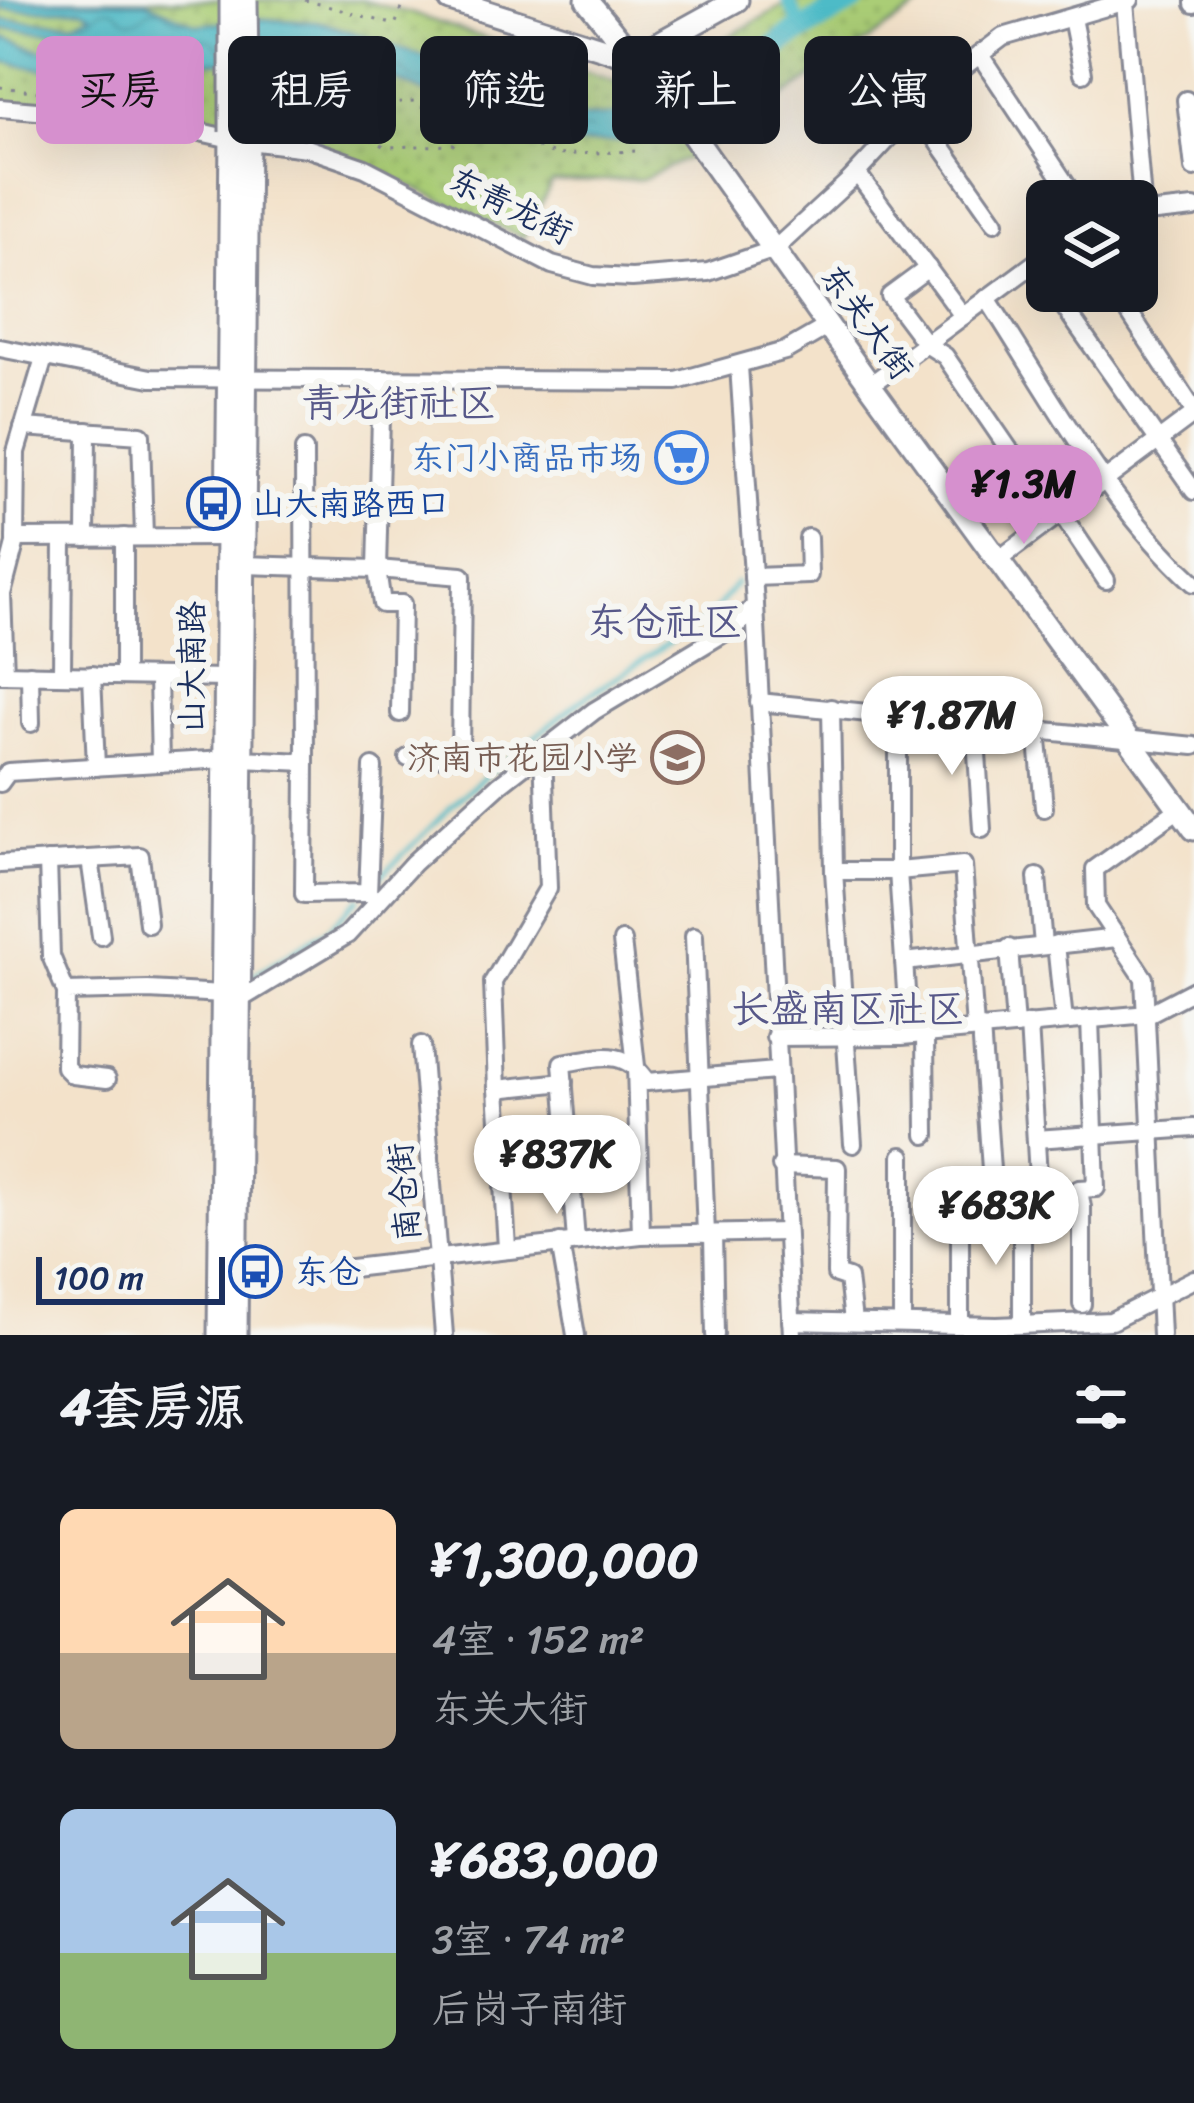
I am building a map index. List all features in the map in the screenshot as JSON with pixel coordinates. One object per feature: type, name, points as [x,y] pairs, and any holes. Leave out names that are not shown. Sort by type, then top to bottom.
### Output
[{"type":"main road","name":"山大南路","points":[[231,0],[233,36]]},
{"type":"main road","name":"山大南路","points":[[244,36],[246,0]]},
{"type":"main road","points":[[450,0],[612,52]]},
{"type":"main road","points":[[587,0],[615,36]]},
{"type":"main road","points":[[603,0],[625,36]]},
{"type":"main road","points":[[672,36],[737,0]]},
{"type":"main road","name":"山大南路","points":[[236,1335],[233,759],[243,566],[237,379],[239,144]]},
{"type":"main road","name":"东关大街","points":[[700,144],[1194,829]]},
{"type":"main road","name":"山大南路","points":[[233,759],[225,678],[226,537],[237,379]]},
{"type":"main road","name":"山大南路","points":[[219,1335],[232,997]]},
{"type":"street","name":"东青龙街","points":[[972,61],[1003,38],[1128,1]]},
{"type":"street","points":[[1128,1],[1138,180]]},
{"type":"street","points":[[1072,18],[1083,73]]},
{"type":"street","points":[[980,55],[1063,180]]},
{"type":"street","points":[[1186,100],[1194,168]]},
{"type":"street","name":"东青龙街","points":[[0,107],[147,120],[228,134]]},
{"type":"street","name":"东青龙街","points":[[288,144],[365,169],[552,265],[593,276],[632,278],[708,272],[775,249],[884,144]]},
{"type":"street","points":[[940,144],[995,222]]},
{"type":"street","points":[[857,173],[963,316]]},
{"type":"street","points":[[1158,212],[1194,208]]},
{"type":"street","points":[[928,268],[890,296],[926,344],[945,356],[1017,461],[1030,460],[1106,580]]},
{"type":"street","points":[[870,385],[1026,270]]},
{"type":"street","points":[[987,298],[1157,550],[1194,583]]},
{"type":"street","points":[[1068,312],[1194,491]]},
{"type":"street","points":[[998,560],[1194,412],[1129,312]]},
{"type":"street","points":[[0,347],[152,378],[677,381],[785,351],[830,326]]},
{"type":"street","points":[[44,358],[23,427],[8,452],[15,538],[2,594],[2,674],[225,678]]},
{"type":"street","points":[[739,366],[791,1328],[902,1322],[930,1329],[960,1324],[998,1330],[1111,1321],[1194,1279]]},
{"type":"street","points":[[382,379],[377,569],[382,604],[401,604],[400,713]]},
{"type":"street","points":[[23,427],[142,435],[144,537]]},
{"type":"street","points":[[86,538],[87,431]]},
{"type":"street","points":[[304,450],[304,894],[368,893],[373,767]]},
{"type":"street","points":[[124,537],[124,676]]},
{"type":"street","points":[[15,538],[226,537]]},
{"type":"street","points":[[62,538],[62,675]]},
{"type":"street","points":[[753,577],[809,574],[808,538]]},
{"type":"street","points":[[243,566],[462,575],[460,756],[408,758]]},
{"type":"street","points":[[67,992],[148,990],[232,997],[347,934],[413,863],[500,784],[594,711],[739,624],[754,605]]},
{"type":"street","points":[[30,674],[31,723]]},
{"type":"street","points":[[92,675],[96,767]]},
{"type":"street","points":[[158,677],[160,763]]},
{"type":"street","points":[[759,702],[1194,746]]},
{"type":"street","points":[[831,708],[834,871],[853,1144]]},
{"type":"street","points":[[898,716],[898,871],[904,962],[917,1035],[926,1136]]},
{"type":"street","points":[[975,723],[982,829]]},
{"type":"street","points":[[1037,729],[1044,808]]},
{"type":"street","points":[[507,1248],[493,982],[548,888],[543,751]]},
{"type":"street","points":[[0,783],[8,772],[233,759],[305,762]]},
{"type":"street","points":[[1161,1335],[1144,978],[1096,906],[1095,869],[1179,809]]},
{"type":"street","points":[[0,864],[140,856],[148,924]]},
{"type":"street","points":[[90,859],[101,936]]},
{"type":"street","points":[[48,861],[51,956],[67,992],[65,1067],[73,1075],[107,1079]]},
{"type":"street","points":[[834,871],[963,865],[994,1212],[1082,1208]]},
{"type":"street","points":[[1037,877],[1064,1021]]},
{"type":"street","points":[[694,936],[715,1335]]},
{"type":"street","points":[[904,962],[1117,938]]},
{"type":"street","points":[[622,941],[636,1066],[641,1235]]},
{"type":"street","points":[[1009,948],[1036,1139],[1022,1325]]},
{"type":"street","points":[[775,1037],[917,1035],[1144,1014],[1194,990]]},
{"type":"street","points":[[1082,1304],[1079,1189],[1096,1188],[1090,1018]]},
{"type":"street","name":"南仓街","points":[[421,1045],[444,1335]]},
{"type":"street","points":[[576,1335],[562,1064],[613,1055],[636,1066],[647,1082],[776,1071]]},
{"type":"street","points":[[497,1089],[564,1082]]},
{"type":"street","points":[[1036,1139],[1194,1128]]},
{"type":"street","points":[[902,1156],[902,1322]]},
{"type":"street","points":[[781,1166],[837,1168],[836,1274],[848,1278],[864,1326]]},
{"type":"street","points":[[960,1214],[960,1324]]},
{"type":"street","points":[[334,1270],[641,1235],[786,1232]]},
{"type":"path","points":[[305,0],[395,25],[403,6]]},
{"type":"path","points":[[0,87],[49,93],[104,92],[138,84],[199,95],[219,93]]},
{"type":"path","points":[[380,144],[453,144]]},
{"type":"path","points":[[529,144],[557,155],[635,151]]},
{"type":"green space","points":[[0,0],[360,0],[479,36],[420,36],[420,144],[588,144],[588,72],[612,80],[612,144],[713,144],[642,179],[552,182],[524,238],[319,144],[396,144],[396,36],[228,36],[228,130],[204,127],[204,36],[36,36],[36,110],[0,108]]},
{"type":"green space","points":[[793,0],[930,0],[876,36],[804,36],[804,83],[780,99],[780,36],[730,36]]},
{"type":"water","points":[[0,0],[146,2],[197,25],[263,19],[324,23],[363,36],[228,36],[228,63],[204,61],[204,36],[104,36],[0,28],[0,20],[74,23],[91,14],[82,9],[0,9]]},
{"type":"water","points":[[0,36],[36,48],[36,68],[0,61]]},
{"type":"water","points":[[396,47],[420,55],[420,91],[396,80]]},
{"type":"water","points":[[612,116],[612,141],[588,143],[588,117]]},
{"type":"waterway","points":[[788,0],[802,30]]},
{"type":"waterway","points":[[606,129],[689,117],[784,40],[855,0]]},
{"type":"waterway","points":[[376,881],[467,791],[581,700],[710,617],[736,583]]},
{"type":"waterway","points":[[253,975],[327,930],[359,898]]},
{"type":"place","name":"东门小商品市场","points":[[681,458]]},
{"type":"place","name":"山大南路西口","points":[[213,504]]},
{"type":"place","name":"济南市花园小学","points":[[677,758]]},
{"type":"place","name":"东仓","points":[[256,1272]]},
{"type":"district","name":"青龙街社区","points":[[399,402]]},
{"type":"district","name":"东仓社区","points":[[665,621]]},
{"type":"district","name":"长盛南区社区","points":[[848,1008]]}]
